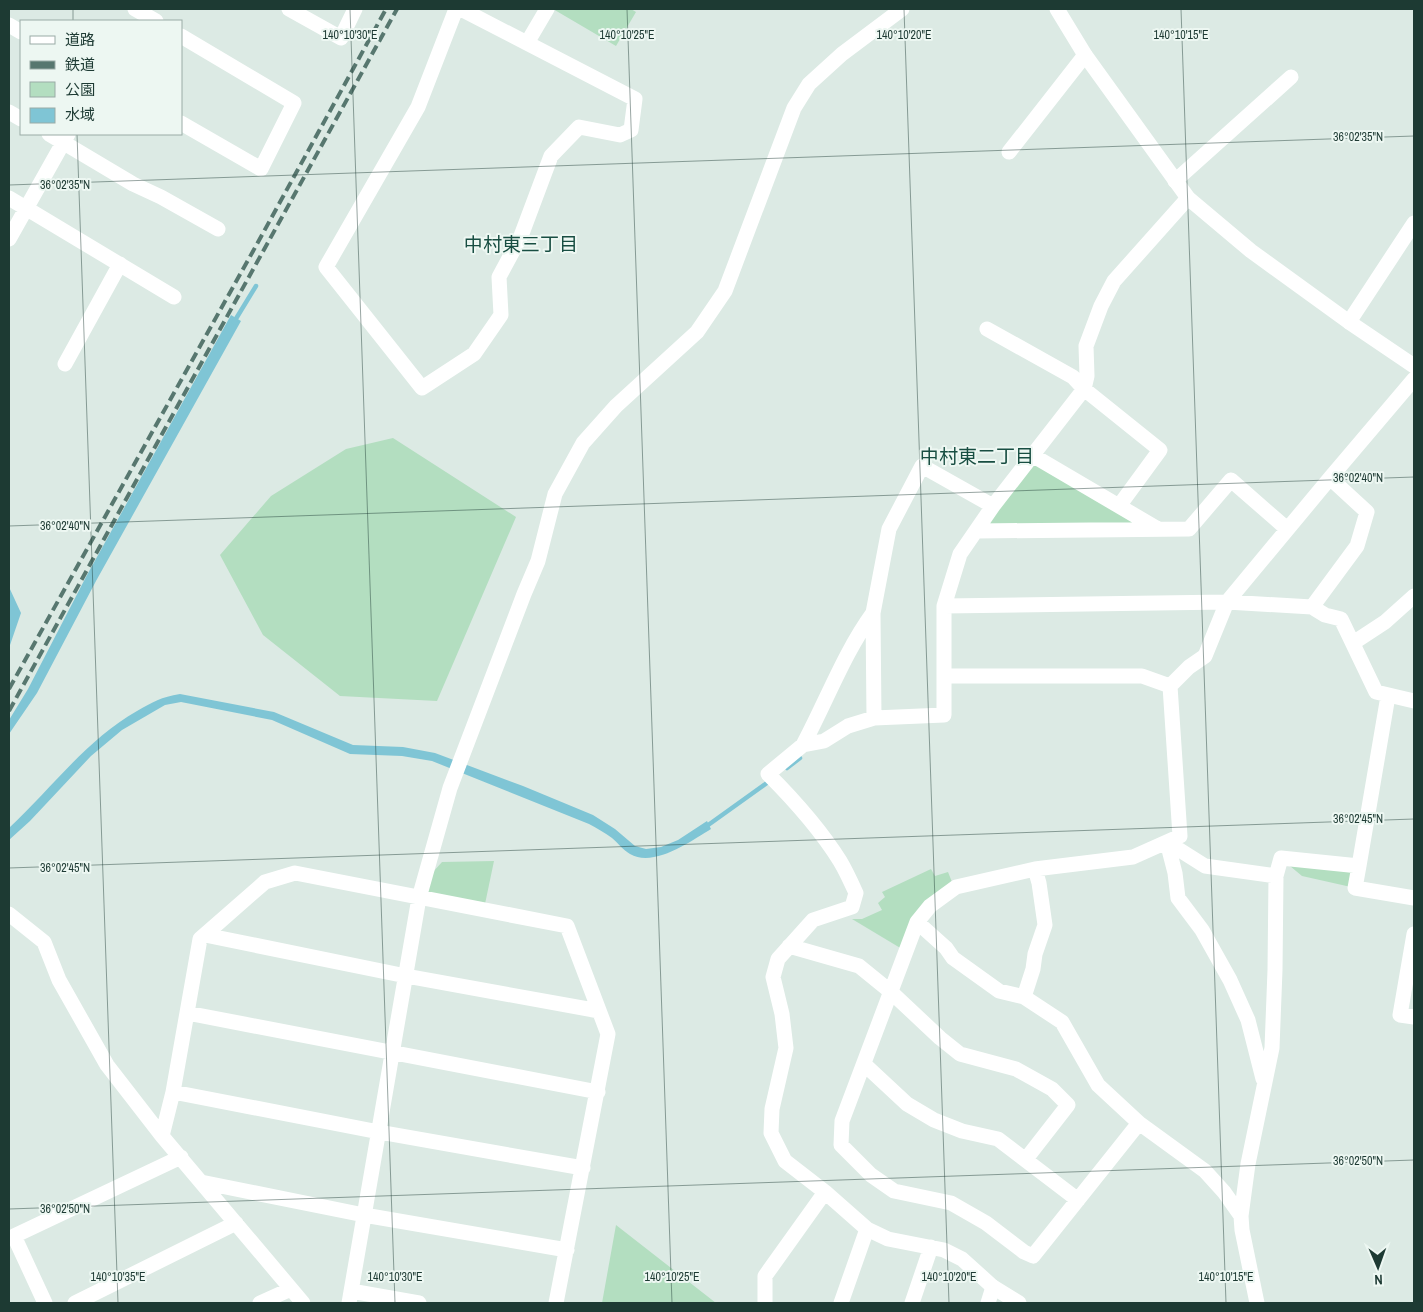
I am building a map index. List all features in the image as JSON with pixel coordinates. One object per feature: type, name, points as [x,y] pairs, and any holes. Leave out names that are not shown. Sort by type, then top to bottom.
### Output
[{"type":"street","points":[[288,9],[341,38],[355,9]]},
{"type":"street","points":[[456,9],[418,107],[326,268],[422,388],[474,354],[501,315],[499,277],[521,236],[551,156],[579,128],[620,135],[631,130],[635,99],[461,9]]},
{"type":"street","points":[[527,43],[546,9]]},
{"type":"street","points":[[419,1303],[350,1297],[419,898],[450,788],[538,562],[555,494],[583,444],[616,406],[697,332],[725,291],[794,108],[809,84],[842,54],[902,9]]},
{"type":"street","points":[[1058,9],[1085,55],[1188,198],[1251,251],[1349,322],[1414,366]]},
{"type":"street","points":[[137,13],[154,20]]},
{"type":"street","points":[[9,24],[20,31]]},
{"type":"street","points":[[182,37],[294,103],[261,168],[182,124]]},
{"type":"street","points":[[1009,152],[1085,55]]},
{"type":"street","points":[[1176,181],[1290,77]]},
{"type":"street","points":[[9,112],[20,118]]},
{"type":"street","points":[[53,135],[66,138],[133,184],[161,197],[218,229]]},
{"type":"street","points":[[9,239],[66,138]]},
{"type":"street","points":[[9,198],[174,297]]},
{"type":"street","points":[[803,744],[824,741],[848,726],[874,718],[944,715],[944,606],[960,554],[992,506],[1084,389],[1087,376],[1086,346],[1101,306],[1114,281],[1188,198]]},
{"type":"street","points":[[1349,322],[1414,223]]},
{"type":"street","points":[[66,364],[120,264]]},
{"type":"street","points":[[987,329],[1073,377],[1084,389],[1160,450],[1119,506]]},
{"type":"street","points":[[1139,1123],[1033,1256],[1024,1252],[986,1223],[951,1203],[894,1191],[871,1175],[841,1144],[842,1121],[917,922],[930,906],[956,886],[1035,869],[1133,857],[1180,836],[1170,686],[1189,667],[1205,656],[1228,602],[1414,379]]},
{"type":"street","points":[[1032,455],[1159,529]]},
{"type":"street","points":[[874,718],[873,613],[889,529],[922,466],[992,506]]},
{"type":"street","points":[[1312,607],[1357,546],[1367,512],[1330,478]]},
{"type":"street","points":[[977,531],[1189,529],[1231,480],[1287,529]]},
{"type":"street","points":[[1353,643],[1385,622],[1414,596]]},
{"type":"street","points":[[944,606],[1228,602],[1312,607],[1325,615],[1341,619],[1376,692],[1414,702]]},
{"type":"street","points":[[873,613],[859,632],[839,669],[803,744],[768,774],[800,806],[841,862],[856,892],[852,907],[812,920],[778,959],[773,977],[782,1014],[786,1048],[772,1109],[771,1134],[785,1160],[867,1229],[888,1239],[944,1250],[962,1259],[993,1287],[1019,1303]]},
{"type":"street","points":[[944,676],[1142,676],[1170,686]]},
{"type":"street","points":[[1388,696],[1355,888],[1414,898]]},
{"type":"street","points":[[1167,842],[1205,866],[1276,876]]},
{"type":"street","points":[[1167,842],[1178,898],[1202,930],[1230,980],[1248,1020],[1264,1083]]},
{"type":"street","points":[[1257,1303],[1242,1230],[1241,1216],[1248,1164],[1272,1048],[1276,876],[1281,858],[1359,866]]},
{"type":"street","points":[[1024,997],[1034,969],[1035,954],[1045,925],[1035,869]]},
{"type":"street","points":[[162,1136],[173,1092],[200,939],[266,882],[295,873],[567,926],[608,1034],[556,1303]]},
{"type":"street","points":[[9,914],[44,942],[59,980],[107,1065],[162,1136],[303,1303]]},
{"type":"street","points":[[917,922],[946,948],[954,958],[999,991],[1024,997],[1062,1022],[1098,1086],[1139,1123],[1205,1171],[1224,1192],[1241,1216]]},
{"type":"street","points":[[1414,934],[1400,1015],[1414,1017]]},
{"type":"street","points":[[205,935],[406,976],[600,1011]]},
{"type":"street","points":[[789,946],[859,966],[960,1054],[1016,1069],[1052,1088],[1068,1105],[1026,1159]]},
{"type":"street","points":[[187,1013],[598,1092]]},
{"type":"street","points":[[864,1064],[906,1104],[934,1120],[962,1131],[998,1139],[1078,1200]]},
{"type":"street","points":[[173,1092],[379,1132],[583,1168]]},
{"type":"street","points":[[45,1303],[14,1236],[181,1157]]},
{"type":"street","points":[[201,1182],[364,1215],[566,1250]]},
{"type":"street","points":[[765,1303],[764,1276],[825,1192]]},
{"type":"street","points":[[75,1303],[236,1223]]},
{"type":"street","points":[[841,1303],[867,1229]]},
{"type":"street","points":[[912,1303],[931,1247]]},
{"type":"street","points":[[988,1303],[993,1287]]},
{"type":"street","points":[[260,1303],[291,1289]]},
{"type":"green space","points":[[553,9],[631,9],[636,12],[616,46]]},
{"type":"green space","points":[[393,438],[516,517],[437,701],[340,696],[263,635],[220,555],[271,496],[346,449]]},
{"type":"green space","points":[[1033,460],[1150,527],[982,529]]},
{"type":"green space","points":[[494,861],[485,904],[425,896],[433,872],[442,862]]},
{"type":"green space","points":[[1284,861],[1355,868],[1351,887],[1302,876]]},
{"type":"green space","points":[[931,869],[935,876],[948,872],[952,882],[902,949],[852,919],[862,919],[882,910],[878,903],[885,897],[882,892]]},
{"type":"green space","points":[[616,1225],[716,1303],[602,1303]]},
{"type":"water","points":[[231,315],[241,321],[96,581],[37,693],[9,734],[9,720],[28,689],[87,575]]},
{"type":"water","points":[[9,587],[21,613],[9,648]]},
{"type":"water","points":[[180,694],[274,712],[353,745],[403,747],[435,753],[593,815],[615,829],[635,846],[646,849],[661,847],[678,840],[707,821],[711,829],[672,851],[650,858],[640,857],[630,854],[612,838],[589,824],[432,761],[402,756],[350,754],[272,720],[181,702],[165,705],[122,730],[91,756],[30,821],[9,840],[9,828],[85,750],[137,711],[162,698]]},
{"type":"waterway","points":[[234,322],[256,286]]},
{"type":"waterway","points":[[787,768],[800,758]]},
{"type":"waterway","points":[[704,828],[771,780]]},
{"type":"railway","points":[[9,689],[386,9]]},
{"type":"railway","points":[[9,711],[397,9]]},
{"type":"district","name":"中村東三丁目","points":[[521,244]]},
{"type":"district","name":"中村東二丁目","points":[[977,456]]}]
